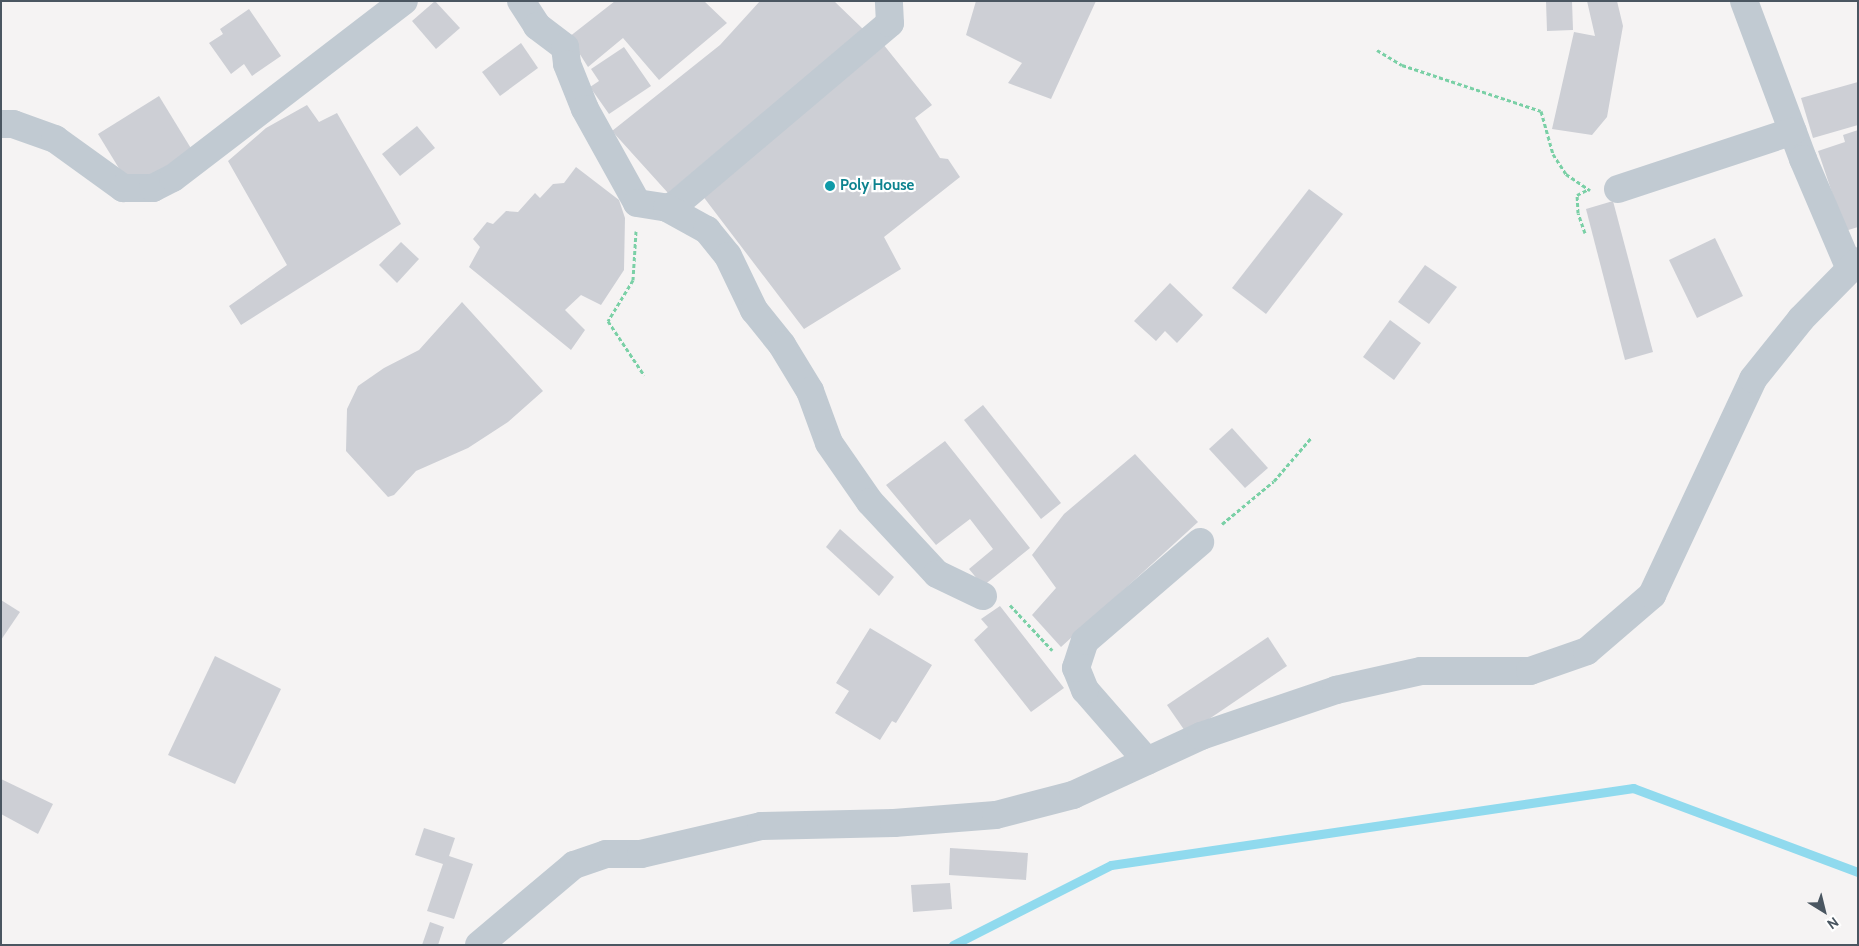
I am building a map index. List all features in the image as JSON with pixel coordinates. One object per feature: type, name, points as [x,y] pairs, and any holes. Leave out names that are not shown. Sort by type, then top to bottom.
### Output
[{"type":"street","points":[[1,124],[13,124],[55,139],[123,188],[153,188],[173,178],[404,1]]},
{"type":"street","points":[[521,1],[537,26],[565,47],[567,64],[585,110],[637,203],[667,208],[706,230],[728,256],[754,310],[782,346],[810,391],[829,444],[870,502],[937,574],[984,596]]},
{"type":"street","points":[[667,208],[676,204],[890,23],[889,1]]},
{"type":"street","points":[[478,945],[574,865],[606,854],[641,854],[761,826],[894,823],[996,815],[1073,795],[1201,736],[1336,690],[1420,671],[1530,671],[1587,651],[1652,595],[1752,379],[1801,319],[1854,265],[1793,131],[1744,1]]},
{"type":"street","points":[[1618,189],[1793,131]]},
{"type":"street","points":[[1147,761],[1085,690],[1076,668],[1085,641],[1200,542]]},
{"type":"path","points":[[1377,50],[1402,65],[1541,111],[1553,154],[1566,174],[1587,190]]},
{"type":"path","points":[[1586,233],[1578,213],[1577,195],[1587,190],[1618,189]]},
{"type":"path","points":[[637,203],[633,280],[608,321],[644,375]]},
{"type":"path","points":[[1200,542],[1274,481],[1311,438]]},
{"type":"path","points":[[984,596],[1008,604],[1044,644],[1076,668]]},
{"type":"path","points":[[1551,945],[1564,945]]},
{"type":"building","points":[[435,1],[460,28],[436,49],[412,21]]},
{"type":"building","points":[[615,1],[704,1],[727,23],[659,80],[623,38],[588,67],[569,37]]},
{"type":"building","points":[[760,1],[834,1],[863,29],[668,193],[612,131],[720,45]]},
{"type":"building","points":[[976,1],[1096,1],[1051,99],[1008,83],[1022,63],[966,35]]},
{"type":"building","points":[[1546,1],[1572,1],[1573,30],[1547,31]]},
{"type":"building","points":[[1587,1],[1617,1],[1623,26],[1607,117],[1592,135],[1552,129],[1574,32],[1595,36]]},
{"type":"building","points":[[249,9],[281,56],[252,76],[244,64],[231,74],[209,43],[223,34],[220,29]]},
{"type":"building","name":"Poly House","points":[[879,39],[932,105],[915,118],[940,158],[948,159],[960,177],[884,237],[901,269],[804,329],[702,195]]},
{"type":"building","points":[[521,43],[538,68],[500,96],[482,72]]},
{"type":"building","points":[[624,47],[651,86],[609,114],[590,87],[599,81],[591,69]]},
{"type":"building","points":[[1858,82],[1858,125],[1813,138],[1801,98]]},
{"type":"building","points":[[159,96],[192,150],[131,188],[98,134]]},
{"type":"building","points":[[307,105],[319,122],[337,113],[401,224],[241,325],[229,306],[287,265],[228,161],[266,128]]},
{"type":"building","points":[[417,126],[435,148],[400,176],[382,154]]},
{"type":"building","points":[[1858,130],[1858,227],[1845,231],[1818,151],[1845,142],[1843,135]]},
{"type":"building","points":[[576,167],[619,200],[625,218],[624,270],[601,305],[581,295],[565,310],[585,330],[571,350],[469,267],[480,247],[473,239],[487,222],[493,224],[506,211],[518,212],[535,193],[540,198],[553,184],[564,183]]},
{"type":"building","points":[[1309,189],[1343,214],[1266,314],[1232,288]]},
{"type":"building","points":[[1613,201],[1653,352],[1625,360],[1586,209]]},
{"type":"building","points":[[1715,238],[1743,296],[1697,318],[1669,260]]},
{"type":"building","points":[[401,242],[419,259],[397,283],[379,265]]},
{"type":"building","points":[[1425,265],[1457,287],[1429,324],[1398,302]]},
{"type":"building","points":[[1170,283],[1203,315],[1177,343],[1165,331],[1156,341],[1134,321]]},
{"type":"building","points":[[462,302],[543,391],[508,422],[468,448],[416,471],[394,495],[388,497],[346,451],[347,409],[358,386],[384,368],[419,350]]},
{"type":"building","points":[[1390,320],[1421,343],[1394,380],[1363,357]]},
{"type":"building","points":[[983,405],[1061,503],[1041,519],[964,420]]},
{"type":"building","points":[[1232,428],[1268,468],[1245,488],[1209,449]]},
{"type":"building","points":[[945,441],[1030,548],[983,586],[969,569],[993,549],[970,519],[936,545],[886,485]]},
{"type":"building","points":[[1135,454],[1198,522],[1061,647],[1032,615],[1056,588],[1032,555],[1064,514]]},
{"type":"building","points":[[840,529],[894,577],[879,596],[826,547]]},
{"type":"building","points":[[1,600],[20,612],[1,640]]},
{"type":"building","points":[[1000,606],[1064,688],[1031,712],[974,640],[988,627],[981,619]]},
{"type":"building","points":[[870,628],[932,665],[896,723],[892,721],[880,740],[835,713],[849,691],[836,683]]},
{"type":"building","points":[[1268,637],[1287,666],[1187,734],[1167,705]]},
{"type":"building","points":[[215,656],[281,689],[235,784],[168,755]]},
{"type":"building","points":[[1,779],[53,804],[38,834],[1,814]]},
{"type":"building","points":[[424,828],[455,838],[449,856],[473,864],[454,919],[427,911],[443,864],[415,855]]},
{"type":"building","points":[[950,848],[1028,853],[1026,880],[949,875]]},
{"type":"building","points":[[950,883],[952,909],[913,912],[911,885]]},
{"type":"building","points":[[430,922],[444,927],[438,945],[422,945]]},
{"type":"waterway","points":[[953,945],[1111,865],[1633,788],[1858,872]]},
{"type":"place","name":"Poly House","points":[[830,186]]}]
